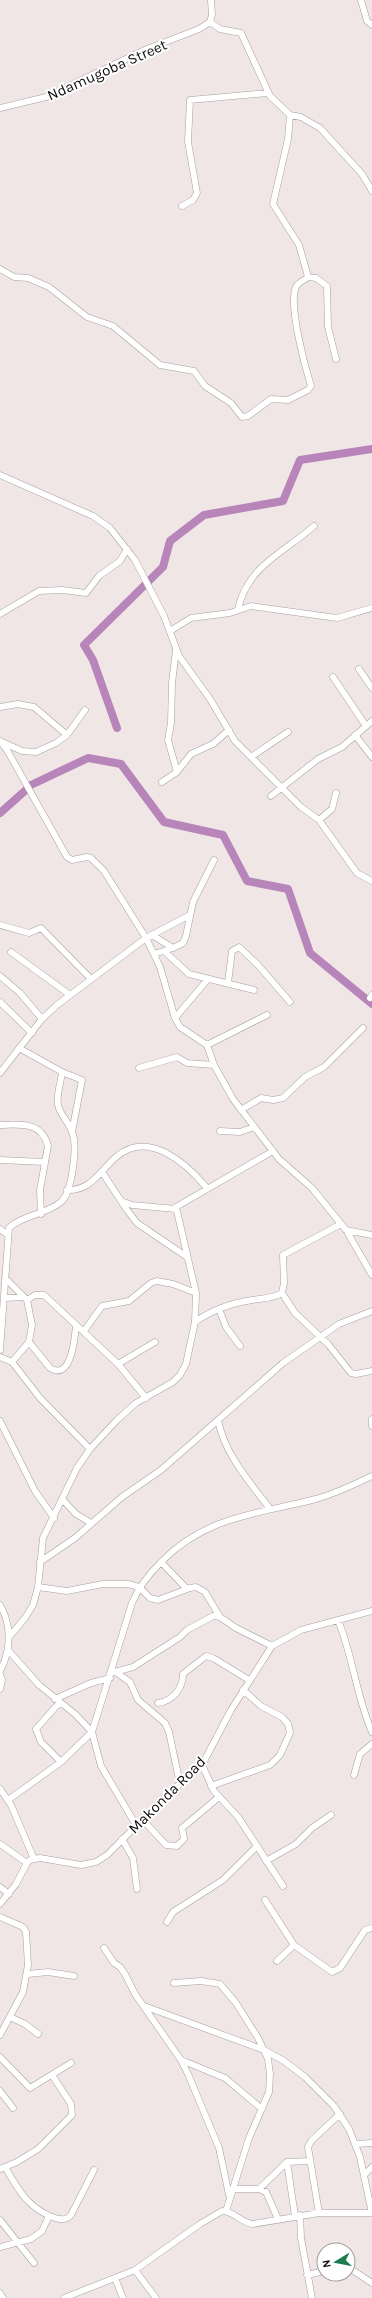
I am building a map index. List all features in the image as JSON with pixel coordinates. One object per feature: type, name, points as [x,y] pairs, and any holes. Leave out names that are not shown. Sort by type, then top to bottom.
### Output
[{"type":"street","points":[[211,0],[212,15],[210,22],[220,29],[239,32],[245,37],[254,64],[268,93],[282,109],[290,115],[302,117],[320,128],[362,174],[372,191]]},
{"type":"street","points":[[361,0],[367,21],[372,25]]},
{"type":"street","name":"Ndamugoba Street","points":[[0,108],[46,97],[147,49],[199,30],[210,22]]},
{"type":"street","points":[[182,206],[193,200],[197,193],[188,142],[190,100],[268,93]]},
{"type":"street","points":[[290,115],[288,140],[274,204],[299,245],[308,277]]},
{"type":"street","points":[[0,269],[14,277],[28,278],[49,288],[87,317],[113,326],[160,365],[194,371],[205,386],[231,403],[244,417],[271,400],[288,400],[310,388],[300,347],[294,295],[297,284],[308,277],[316,278],[327,286],[328,327],[336,359]]},
{"type":"street","points":[[0,475],[93,516],[110,528],[135,560],[152,588],[183,663],[210,700],[229,730],[251,757],[283,787],[301,807],[318,820],[357,873],[372,881]]},
{"type":"street","points":[[238,609],[243,593],[262,565],[303,536],[314,526]]},
{"type":"street","points":[[0,614],[39,591],[62,590],[86,593],[99,576],[120,561],[127,549]]},
{"type":"street","points":[[170,631],[191,618],[230,612],[250,606],[337,618],[372,608]]},
{"type":"street","points":[[177,648],[173,668],[171,723],[168,740],[177,772]]},
{"type":"street","points":[[359,669],[372,688]]},
{"type":"street","points":[[334,677],[366,726]]},
{"type":"street","points":[[0,707],[18,704],[34,707],[67,735]]},
{"type":"street","points":[[0,741],[22,751],[36,752],[56,743],[67,735],[85,710]]},
{"type":"street","points":[[271,796],[318,759],[342,747],[372,721]]},
{"type":"street","points":[[162,782],[177,772],[191,754],[213,744],[229,730]]},
{"type":"street","points":[[251,757],[288,732]]},
{"type":"street","points":[[355,735],[372,757]]},
{"type":"street","points":[[0,741],[67,857],[72,860],[88,857],[97,863],[149,936],[154,954],[166,984],[175,1018],[180,1027],[207,1046],[214,1065],[241,1110],[273,1151],[312,1188],[339,1225],[346,1230],[372,1275]]},
{"type":"street","points":[[318,820],[332,809],[336,793]]},
{"type":"street","points":[[154,954],[183,943],[198,890],[214,860]]},
{"type":"street","points":[[0,1073],[42,1019],[70,995],[149,936],[190,914]]},
{"type":"street","points":[[0,925],[29,933],[41,928],[91,979]]},
{"type":"street","points":[[149,936],[173,948]]},
{"type":"street","points":[[228,983],[232,950],[239,947],[258,965],[290,1002]]},
{"type":"street","points":[[164,951],[189,974],[254,990]]},
{"type":"street","points":[[11,952],[70,995]]},
{"type":"street","points":[[0,976],[20,993],[42,1019]]},
{"type":"street","points":[[175,1018],[208,979]]},
{"type":"street","points":[[0,1002],[32,1033]]},
{"type":"street","points":[[207,1046],[267,1015]]},
{"type":"street","points":[[241,1110],[261,1098],[273,1100],[283,1098],[305,1077],[324,1067],[363,1028]]},
{"type":"street","points":[[0,1350],[5,1298],[3,1282],[8,1235],[12,1225],[41,1214],[62,1202],[67,1190],[74,1159],[72,1132],[82,1080],[62,1072],[19,1048]]},
{"type":"street","points":[[139,1068],[177,1057],[187,1063],[214,1065]]},
{"type":"street","points":[[0,1060],[8,1061]]},
{"type":"street","points":[[62,1072],[58,1107],[72,1132]]},
{"type":"street","points":[[0,1125],[31,1126],[42,1132],[48,1146],[40,1190],[41,1214]]},
{"type":"street","points":[[220,1131],[240,1132],[254,1128]]},
{"type":"street","points":[[67,1190],[84,1188],[117,1156],[127,1149],[144,1146],[155,1148],[184,1162],[207,1188]]},
{"type":"street","points":[[9,1637],[25,1618],[38,1587],[43,1538],[63,1500],[77,1468],[90,1450],[117,1420],[180,1375],[190,1351],[195,1322],[196,1293],[176,1209],[177,1205],[273,1151]]},
{"type":"street","points":[[0,1160],[45,1162]]},
{"type":"street","points":[[102,1172],[121,1201],[138,1223],[187,1257]]},
{"type":"street","points":[[121,1201],[132,1205],[176,1209]]},
{"type":"street","points":[[339,1225],[283,1255],[284,1283],[282,1292],[295,1313],[339,1357],[351,1373],[356,1374],[372,1372]]},
{"type":"street","points":[[0,1229],[8,1235]]},
{"type":"street","points":[[346,1230],[372,1235]]},
{"type":"street","points":[[84,1330],[102,1306],[129,1301],[151,1283],[158,1281],[173,1284],[196,1293]]},
{"type":"street","points":[[3,1282],[26,1298],[32,1325],[29,1342],[12,1362]]},
{"type":"street","points":[[195,1322],[219,1309],[252,1300],[268,1299],[282,1292]]},
{"type":"street","points":[[5,1298],[26,1298],[35,1295],[44,1295],[76,1325],[84,1330],[118,1364],[146,1398]]},
{"type":"street","points":[[219,1309],[226,1327],[240,1346]]},
{"type":"street","points":[[40,1562],[75,1538],[122,1497],[161,1470],[283,1363],[350,1318],[372,1311]]},
{"type":"street","points":[[29,1342],[50,1368],[58,1370],[65,1366],[73,1353],[76,1325]]},
{"type":"street","points":[[118,1364],[155,1342]]},
{"type":"street","points":[[0,1356],[12,1362],[40,1398],[90,1450]]},
{"type":"street","points":[[372,1419],[372,1426]]},
{"type":"street","points":[[0,1420],[35,1491],[54,1518]]},
{"type":"street","points":[[218,1420],[224,1441],[232,1456],[270,1509]]},
{"type":"street","points":[[8,1800],[61,1762],[92,1732],[113,1675],[132,1603],[139,1587],[161,1562],[192,1536],[209,1527],[230,1519],[313,1500],[372,1476]]},
{"type":"street","points":[[63,1500],[76,1514],[91,1523]]},
{"type":"street","points":[[161,1562],[187,1589]]},
{"type":"street","points":[[38,1587],[67,1591],[116,1584],[139,1587],[154,1600],[171,1596],[196,1587],[205,1592],[220,1617],[236,1628],[272,1646]]},
{"type":"street","points":[[0,1605],[5,1616],[9,1637],[6,1661],[0,1672],[2,1680],[0,1689]]},
{"type":"street","name":"Makonda Road","points":[[34,1859],[74,1865],[88,1865],[107,1855],[142,1819],[202,1765],[243,1690],[272,1646],[301,1630],[372,1611]]},
{"type":"street","points":[[61,1762],[41,1742],[36,1730],[58,1700],[91,1683],[133,1667],[207,1618],[220,1617]]},
{"type":"street","points":[[338,1620],[348,1650],[360,1702],[372,1732]]},
{"type":"street","points":[[8,1650],[39,1685],[75,1714],[92,1732],[101,1766],[136,1825]]},
{"type":"street","points":[[158,1703],[163,1702],[179,1691],[182,1686],[183,1674],[206,1656],[213,1658],[249,1680]]},
{"type":"street","points":[[113,1675],[130,1682],[142,1705],[165,1723],[169,1732],[180,1784]]},
{"type":"street","points":[[211,1786],[270,1765],[280,1755],[290,1733],[288,1724],[282,1717],[261,1706],[243,1690]]},
{"type":"street","points":[[354,1775],[360,1754],[372,1744]]},
{"type":"street","points":[[202,1765],[211,1786],[238,1818],[283,1886]]},
{"type":"street","points":[[0,1789],[8,1800],[34,1859],[27,1863],[9,1894],[0,1904]]},
{"type":"street","points":[[142,1819],[166,1845],[177,1846],[184,1839],[182,1828],[219,1797]]},
{"type":"street","points":[[266,1861],[296,1844],[312,1828],[331,1815]]},
{"type":"street","points":[[122,1839],[133,1858],[137,1890]]},
{"type":"street","points":[[0,1844],[27,1863]]},
{"type":"street","points":[[167,1922],[173,1912],[210,1890],[234,1871],[256,1847]]},
{"type":"street","points":[[0,1886],[9,1894]]},
{"type":"street","points":[[265,1900],[294,1944],[335,1972],[340,1968],[365,1930],[372,1928]]},
{"type":"street","points":[[0,1917],[22,1927],[26,1932],[28,1974],[23,1992],[0,2035]]},
{"type":"street","points":[[277,1961],[294,1944]]},
{"type":"street","points":[[104,1948],[114,1963],[120,1967],[125,1974],[144,2006],[181,2060],[196,2091],[219,2148],[229,2197]]},
{"type":"street","points":[[28,1974],[48,1972],[74,1976]]},
{"type":"street","points":[[174,1983],[201,1981],[220,1984],[236,2004],[264,2050],[269,2068],[269,2083],[262,2109],[249,2138],[229,2197],[226,2211]]},
{"type":"street","points":[[64,2298],[135,2270],[219,2211],[226,2211],[248,2224],[319,2213],[372,2213],[356,2144],[340,2114],[305,2077],[284,2061],[264,2050],[144,2006]]},
{"type":"street","points":[[10,2017],[25,2024],[38,2034]]},
{"type":"street","points":[[0,2057],[30,2088],[71,2063]]},
{"type":"street","points":[[181,2060],[225,2078],[262,2109]]},
{"type":"street","points":[[52,2075],[71,2104],[72,2115],[38,2149],[3,2168],[28,2202],[49,2216],[63,2220],[68,2219],[94,2170]]},
{"type":"street","points":[[0,2091],[13,2108]]},
{"type":"street","points":[[319,2213],[310,2161],[309,2143],[340,2114]]},
{"type":"street","points":[[356,2144],[372,2143]]},
{"type":"street","points":[[259,2189],[287,2162],[310,2161]]},
{"type":"street","points":[[287,2162],[312,2298]]},
{"type":"street","points":[[364,2175],[372,2167]]},
{"type":"street","points":[[232,2190],[259,2189],[269,2195],[278,2219]]},
{"type":"street","points":[[0,2247],[31,2239],[42,2231],[49,2216]]},
{"type":"street","points":[[0,2220],[16,2243],[34,2263]]},
{"type":"street","points":[[135,2270],[156,2298]]},
{"type":"street","points":[[356,2272],[372,2283]]},
{"type":"street","points":[[307,2275],[316,2273]]},
{"type":"street","points":[[115,2278],[123,2298]]},
{"type":"street","points":[[0,2293],[3,2298]]},
{"type":"waterway","points":[[117,728],[93,660],[84,645],[163,567],[170,541],[204,515],[283,501],[300,460],[372,449]]},
{"type":"waterway","points":[[31,785],[88,758],[121,764],[164,822],[223,835],[247,881],[288,889],[310,953],[372,1004]]},
{"type":"waterway","points":[[0,813],[27,789]]}]
